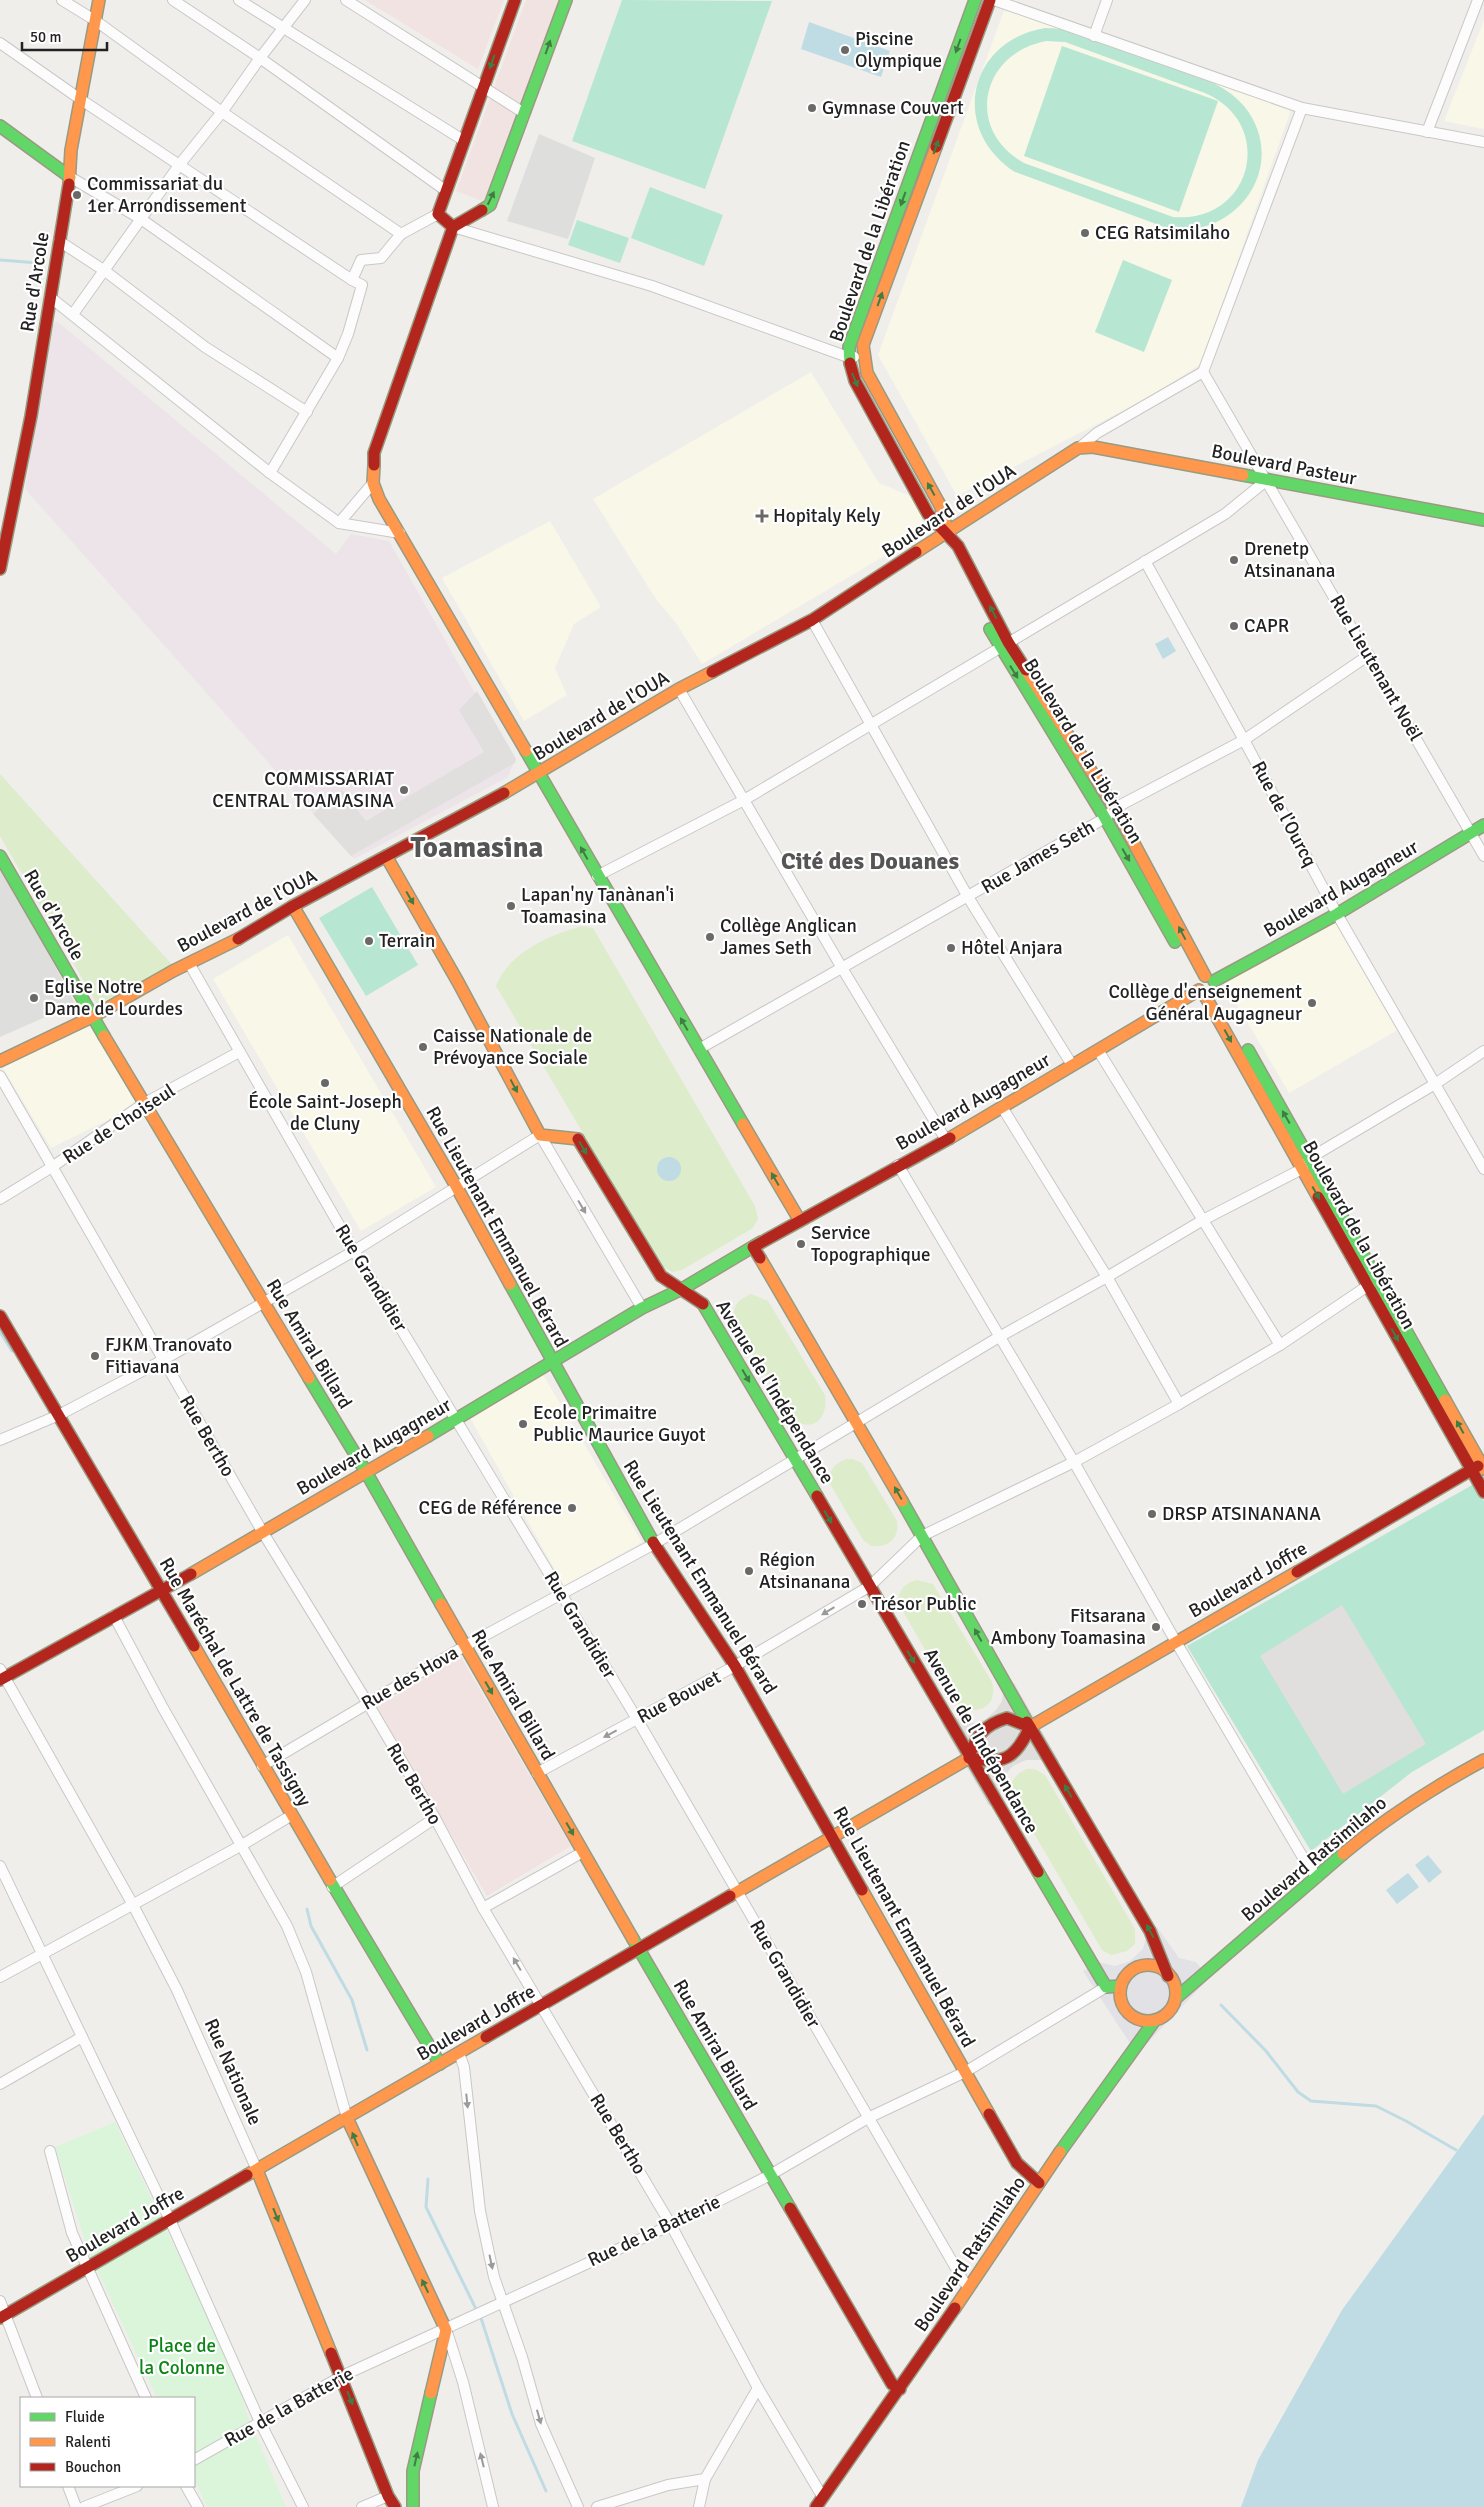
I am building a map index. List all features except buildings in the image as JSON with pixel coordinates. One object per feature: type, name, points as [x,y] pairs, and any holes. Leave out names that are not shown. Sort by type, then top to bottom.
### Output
[{"type":"street","points":[[62,0],[96,21],[222,112],[401,234]]},
{"type":"street","name":"Rue d'Arcole","points":[[0,569],[30,416],[70,177],[71,150],[99,0]]},
{"type":"street","points":[[173,0],[260,58],[445,190]]},
{"type":"street","points":[[239,0],[463,140]]},
{"type":"street","points":[[73,314],[180,164],[222,112],[260,58],[305,0]]},
{"type":"street","points":[[346,0],[524,113]]},
{"type":"street","points":[[352,280],[361,260],[381,258],[401,234],[438,214],[482,87],[515,0]]},
{"type":"street","points":[[566,0],[490,205],[453,227],[374,453],[374,483],[379,499],[513,732],[540,772],[597,876],[800,1221]]},
{"type":"street","name":"Boulevard de la Libération","points":[[948,534],[928,514],[860,392],[850,370],[848,357],[849,347],[974,0]]},
{"type":"street","points":[[992,0],[1302,108],[1484,142]]},
{"type":"street","name":"Boulevard de la Libération","points":[[992,0],[863,345],[863,357],[867,373],[941,506],[951,552],[1104,818],[1310,1158],[1480,1467],[1484,1492]]},
{"type":"street","points":[[1094,36],[1107,0]]},
{"type":"street","points":[[1427,132],[1478,0]]},
{"type":"street","points":[[0,42],[80,99],[362,285],[348,334],[338,358],[270,473]]},
{"type":"street","points":[[1203,372],[1302,108]]},
{"type":"street","points":[[0,126],[70,177],[141,219],[338,358]]},
{"type":"street","points":[[438,214],[453,227],[652,286],[848,357],[863,357]]},
{"type":"street","points":[[59,242],[105,271],[205,348],[307,412]]},
{"type":"street","points":[[50,297],[270,473],[339,523],[400,533]]},
{"type":"street","name":"Boulevard de l'OUA","points":[[0,1061],[92,1017],[189,963],[226,946],[293,906],[540,772],[679,689],[812,620],[948,534],[1078,448],[1097,433],[1203,372]]},
{"type":"street","name":"Rue Lieutenant Noël","points":[[1203,372],[1484,856]]},
{"type":"street","name":"Boulevard Pasteur","points":[[1078,448],[1093,447],[1484,520]]},
{"type":"street","points":[[597,876],[744,800],[1225,514],[1267,480]]},
{"type":"street","points":[[339,523],[374,483]]},
{"type":"street","name":"Rue de l'Ourcq","points":[[1145,561],[1337,914],[1484,1169]]},
{"type":"street","points":[[812,620],[968,897],[1072,1065]]},
{"type":"street","name":"Boulevard de la Libération","points":[[1004,644],[1114,808],[1302,1168],[1367,1285],[1480,1467]]},
{"type":"street","name":"Rue James Seth","points":[[699,1049],[968,897],[1104,818],[1114,808],[1244,740],[1369,655]]},
{"type":"street","points":[[679,689],[842,968],[946,1140]]},
{"type":"street","name":"Boulevard Augagneur","points":[[2,1675],[162,1591],[262,1531],[456,1420],[642,1308],[682,1289],[898,1165],[946,1140],[1205,985],[1337,914],[1484,825]]},
{"type":"street","name":"Rue d'Arcole","points":[[0,856],[92,1017]]},
{"type":"street","points":[[386,856],[458,982],[540,1135],[642,1308]]},
{"type":"street","name":"Rue Lieutenant Emmanuel Bérard","points":[[293,906],[456,1186],[654,1544],[736,1666],[1017,2163],[1039,2183]]},
{"type":"street","name":"Rue Grandidier","points":[[189,963],[354,1251],[637,1719],[868,2118],[964,2282],[969,2287]]},
{"type":"street","name":"Rue Amiral Billard","points":[[92,1017],[366,1472],[537,1773],[770,2175],[892,2384],[900,2389]]},
{"type":"street","points":[[1098,1050],[1280,1345]]},
{"type":"street","points":[[1302,1168],[1310,1158],[1434,1084],[1484,1051]]},
{"type":"street","name":"Rue de Choiseul","points":[[0,1198],[52,1167],[143,1104],[240,1052]]},
{"type":"street","name":"Rue Bertho","points":[[0,1076],[262,1531],[367,1702],[435,1818],[483,1908],[671,2225],[758,2388],[822,2496]]},
{"type":"street","points":[[1002,1107],[1107,1277],[1179,1404]]},
{"type":"street","points":[[0,1440],[59,1415],[163,1360],[354,1251],[540,1135]]},
{"type":"street","name":"Avenue de l'Indépendance","points":[[540,1135],[577,1138],[661,1276],[704,1304],[969,1758],[1106,1987]]},
{"type":"street","points":[[898,1165],[1074,1462],[1176,1642],[1305,1861],[1317,1876]]},
{"type":"street","name":"Rue des Hova","points":[[262,1766],[367,1702],[465,1646],[654,1544],[999,1337],[1107,1277],[1203,1220],[1302,1168]]},
{"type":"street","name":"Boulevard Augagneur","points":[[764,1241],[753,1248],[857,1423]]},
{"type":"street","name":"Rue Bouvet","points":[[537,1773],[736,1666],[870,1586],[922,1536],[1074,1462],[1179,1404],[1280,1345],[1367,1285],[1378,1280]]},
{"type":"street","name":"Rue Maréchal de Lattre de Tassigny","points":[[0,1316],[162,1591],[332,1886],[440,2064]]},
{"type":"street","points":[[857,1423],[1030,1727],[1150,1931],[1168,1976]]},
{"type":"street","name":"Boulevard Joffre","points":[[1030,1727],[1480,1467]]},
{"type":"street","points":[[114,1616],[163,1708],[287,1926],[306,1972],[347,2118],[446,2330],[463,2382],[494,2507]]},
{"type":"street","name":"Rue Nationale","points":[[2,1675],[132,1903],[177,1990],[257,2170],[342,2376],[388,2496],[395,2507]]},
{"type":"street","points":[[1007,1718],[1030,1727],[1023,1744],[1010,1758],[992,1763],[969,1758],[976,1735],[989,1723],[1007,1718]]},
{"type":"street","name":"Boulevard Joffre","points":[[3,2316],[969,1758]]},
{"type":"street","name":"Boulevard Ratsimilaho","points":[[1176,1998],[1317,1876],[1408,1802],[1459,1772],[1484,1760]]},
{"type":"street","points":[[0,1977],[132,1903],[242,1845],[292,1815]]},
{"type":"street","points":[[332,1886],[435,1818]]},
{"type":"street","points":[[483,1908],[583,1852]]},
{"type":"street","points":[[0,1866],[170,2220],[260,2422],[303,2507]]},
{"type":"street","points":[[1146,1965],[1163,1970],[1168,1976],[1173,1982],[1176,1998],[1169,2011],[1155,2020],[1139,2020],[1125,2010],[1120,1995],[1121,1986],[1130,1971],[1146,1965]]},
{"type":"street","points":[[1106,1987],[1121,1986]]},
{"type":"street","name":"Rue de la Batterie","points":[[195,2459],[342,2376],[446,2330],[502,2302],[671,2225],[770,2175],[868,2118],[965,2072],[1106,1987]]},
{"type":"street","name":"Boulevard Ratsimilaho","points":[[816,2507],[900,2389],[1096,2100],[1155,2020]]},
{"type":"street","points":[[0,2084],[82,2036]]},
{"type":"street","points":[[459,2053],[464,2067],[480,2211],[502,2302],[522,2357],[541,2424],[578,2507]]},
{"type":"street","points":[[50,2151],[72,2233],[146,2397]]},
{"type":"street","points":[[0,2301],[3,2316],[37,2397]]},
{"type":"street","points":[[413,2507],[413,2471],[446,2330]]},
{"type":"street","points":[[699,2507],[705,2479],[758,2388]]},
{"type":"street","points":[[597,2507],[615,2504],[685,2480],[705,2479]]},
{"type":"street","points":[[68,2487],[76,2507]]},
{"type":"street","points":[[84,2507],[134,2487]]},
{"type":"street","points":[[187,2487],[198,2507]]},
{"type":"street","points":[[362,2507],[388,2496]]},
{"type":"shaded area","points":[[365,0],[504,0],[478,69]]},
{"type":"shaded area","points":[[526,0],[563,0],[488,203],[456,191]]},
{"type":"shaded area","name":"CEG Ratsimilaho","points":[[1006,5],[1291,110],[1201,364],[1146,399],[957,496],[878,355]]},
{"type":"shaded area","points":[[1484,20],[1484,129],[1444,121]]},
{"type":"shaded area","points":[[539,134],[595,158],[568,239],[507,221]]},
{"type":"shaded area","points":[[57,321],[336,554],[351,534],[389,541],[514,762],[508,777],[354,859],[25,489],[50,327]]},
{"type":"shaded area","name":"Hopitaly Kely","points":[[811,372],[879,483],[917,499],[925,532],[702,664],[676,623],[656,599],[593,499]]},
{"type":"shaded area","points":[[550,521],[601,607],[574,624],[555,668],[567,695],[524,721],[442,578]]},
{"type":"shaded area","points":[[477,691],[516,759],[515,763],[351,856],[313,814],[342,790],[366,821],[484,752],[459,710]]},
{"type":"shaded area","points":[[0,868],[22,904],[75,1004],[0,1037]]},
{"type":"shaded area","name":"Collège d'enseignement Général Augagneur","points":[[1336,912],[1401,1028],[1289,1093],[1222,979]]},
{"type":"shaded area","name":"École Saint-Joseph de Cluny","points":[[288,935],[436,1187],[361,1231],[213,979]]},
{"type":"shaded area","points":[[85,1019],[140,1104],[51,1148],[0,1063]]},
{"type":"shaded area","name":"CEG de Référence","points":[[542,1373],[642,1542],[564,1586],[469,1416]]},
{"type":"shaded area","points":[[1342,1605],[1426,1744],[1343,1794],[1260,1656]]},
{"type":"shaded area","points":[[461,1657],[571,1846],[487,1896],[377,1707]]},
{"type":"shaded area","points":[[1014,1683],[1059,1761],[1050,1767],[1041,1760],[1026,1760],[1013,1766],[1004,1776],[1000,1800],[989,1806],[941,1722],[952,1716],[962,1721],[975,1723],[986,1719],[1002,1701],[1004,1688]]},
{"type":"shaded area","points":[[1157,1927],[1179,1958],[1196,1962],[1209,1978],[1137,2054],[1083,1971],[1098,1962],[1115,1966],[1130,1961],[1143,1949],[1147,1933]]},
{"type":"green space","points":[[622,0],[772,1],[705,189],[572,141]]},
{"type":"green space","points":[[1045,28],[1072,31],[1201,78],[1228,91],[1244,106],[1257,128],[1262,151],[1259,174],[1249,194],[1235,210],[1215,223],[1192,229],[1167,228],[1015,172],[994,154],[981,133],[975,111],[976,89],[984,68],[999,50],[1019,36]],"holes":[[[1047,41],[1065,42],[1205,93],[1228,108],[1241,126],[1247,148],[1246,169],[1237,189],[1221,205],[1200,215],[1173,217],[1024,163],[1005,149],[993,132],[988,113],[988,94],[995,76],[1007,60],[1025,48]]]},
{"type":"green space","points":[[1062,46],[1218,101],[1179,212],[1024,156]]},
{"type":"green space","points":[[650,187],[723,215],[704,266],[631,238]]},
{"type":"green space","points":[[577,220],[629,238],[620,263],[568,245]]},
{"type":"green space","points":[[1123,260],[1172,280],[1144,352],[1095,332]]},
{"type":"green space","points":[[0,774],[176,969],[97,1004],[0,836]]},
{"type":"green space","name":"Terrain","points":[[372,887],[418,965],[366,996],[319,918]]},
{"type":"green space","points":[[582,926],[593,928],[755,1206],[758,1219],[753,1228],[682,1270],[672,1272],[661,1265],[496,986],[502,974],[520,954],[557,934]]},
{"type":"green space","points":[[751,1294],[768,1301],[825,1395],[824,1413],[815,1423],[809,1425],[802,1424],[787,1414],[734,1322],[736,1304]]},
{"type":"green space","points":[[846,1459],[853,1459],[862,1463],[897,1521],[896,1533],[887,1544],[871,1546],[863,1540],[829,1482],[833,1468]]},
{"type":"green space","points":[[1474,1484],[1484,1501],[1484,1730],[1412,1772],[1311,1851],[1187,1646]]},
{"type":"green space","points":[[917,1580],[933,1584],[992,1682],[992,1698],[983,1708],[970,1710],[956,1703],[898,1603],[899,1594],[903,1588]]},
{"type":"green space","points":[[1026,1769],[1035,1769],[1045,1775],[1135,1929],[1135,1944],[1127,1951],[1111,1955],[1102,1950],[1011,1794],[1011,1786],[1014,1779]]},
{"type":"green space","name":"Place de la Colonne","points":[[115,2122],[238,2380],[246,2412],[286,2507],[207,2507],[195,2481],[195,2397],[157,2397],[88,2250],[55,2147]]},
{"type":"water","name":"Piscine Olympique","points":[[809,22],[890,51],[881,77],[801,49]]},
{"type":"water","points":[[1168,637],[1176,651],[1163,659],[1155,644]]},
{"type":"water","points":[[664,1157],[674,1157],[681,1164],[681,1174],[674,1181],[664,1181],[657,1174],[657,1164]]},
{"type":"water","points":[[1428,1855],[1442,1872],[1429,1883],[1415,1865]]},
{"type":"water","points":[[1408,1873],[1419,1887],[1397,1904],[1386,1890]]},
{"type":"water","points":[[1484,2114],[1484,2507],[1241,2507],[1258,2460],[1342,2310]]},
{"type":"waterway","points":[[0,260],[39,263]]},
{"type":"waterway","points":[[0,1332],[12,1351]]},
{"type":"waterway","points":[[307,1909],[311,1926],[352,2000],[367,2050]]},
{"type":"waterway","points":[[1221,2005],[1266,2051],[1298,2092],[1311,2101],[1376,2106],[1456,2150]]},
{"type":"waterway","points":[[428,2179],[426,2207],[475,2307]]},
{"type":"waterway","points":[[481,2318],[512,2414],[546,2491]]},
{"type":"traffic: fast","points":[[482,210],[490,205],[566,0]]},
{"type":"traffic: fast","points":[[850,363],[849,347],[975,0]]},
{"type":"traffic: fast","points":[[0,126],[70,177]]},
{"type":"traffic: fast","points":[[1243,475],[1484,520]]},
{"type":"traffic: fast","points":[[990,629],[1105,818],[1175,942]]},
{"type":"traffic: fast","points":[[526,751],[743,1124]]},
{"type":"traffic: fast","points":[[1214,981],[1337,914],[1484,825]]},
{"type":"traffic: fast","points":[[0,856],[104,1036]]},
{"type":"traffic: fast","points":[[1248,1050],[1445,1400]]},
{"type":"traffic: fast","points":[[428,1436],[642,1308],[682,1289],[761,1242]]},
{"type":"traffic: fast","points":[[510,1284],[653,1542]]},
{"type":"traffic: fast","points":[[703,1304],[817,1496]]},
{"type":"traffic: fast","points":[[309,1378],[366,1472],[441,1604]]},
{"type":"traffic: fast","points":[[902,1501],[1027,1722]]},
{"type":"traffic: fast","points":[[1176,1998],[1343,1854]]},
{"type":"traffic: fast","points":[[1038,1872],[1106,1987],[1121,1986]]},
{"type":"traffic: fast","points":[[330,1880],[440,2064]]},
{"type":"traffic: fast","points":[[633,1939],[790,2208]]},
{"type":"traffic: fast","points":[[1060,2152],[1155,2020]]},
{"type":"traffic: fast","points":[[413,2507],[413,2471],[431,2393]]},
{"type":"traffic: slow","points":[[69,184],[71,150],[99,0]]},
{"type":"traffic: slow","points":[[936,147],[863,345],[867,373],[941,507],[948,533]]},
{"type":"traffic: slow","points":[[916,552],[1078,448],[1093,447],[1243,475]]},
{"type":"traffic: slow","points":[[374,465],[373,483],[379,499],[526,751]]},
{"type":"traffic: slow","points":[[1026,670],[1115,808],[1205,976]]},
{"type":"traffic: slow","points":[[504,793],[679,689],[712,672]]},
{"type":"traffic: slow","points":[[386,856],[458,982],[540,1135],[578,1139]]},
{"type":"traffic: slow","points":[[293,906],[456,1186],[510,1284]]},
{"type":"traffic: slow","points":[[0,1061],[92,1017],[173,971],[238,939]]},
{"type":"traffic: slow","points":[[950,1138],[1199,990]]},
{"type":"traffic: slow","points":[[1204,994],[1318,1197]]},
{"type":"traffic: slow","points":[[104,1036],[309,1378]]},
{"type":"traffic: slow","points":[[743,1124],[800,1221]]},
{"type":"traffic: slow","points":[[760,1258],[902,1501]]},
{"type":"traffic: slow","points":[[1445,1400],[1484,1469]]},
{"type":"traffic: slow","points":[[191,1574],[428,1436]]},
{"type":"traffic: slow","points":[[1030,1727],[1297,1572]]},
{"type":"traffic: slow","points":[[441,1604],[633,1939]]},
{"type":"traffic: slow","points":[[194,1646],[330,1880]]},
{"type":"traffic: slow","points":[[730,1896],[969,1758]]},
{"type":"traffic: slow","points":[[1343,1854],[1411,1803],[1484,1760]]},
{"type":"traffic: slow","points":[[862,1890],[989,2114]]},
{"type":"traffic: slow","points":[[1148,1965],[1159,1967],[1168,1973],[1174,1982],[1176,1993],[1174,2004],[1168,2013],[1159,2019],[1148,2021],[1137,2019],[1128,2013],[1122,2004],[1120,1993],[1122,1982],[1128,1973],[1137,1967],[1148,1965]]},
{"type":"traffic: slow","points":[[247,2175],[486,2037]]},
{"type":"traffic: slow","points":[[347,2118],[446,2330],[431,2393]]},
{"type":"traffic: slow","points":[[955,2308],[1060,2152]]},
{"type":"traffic: slow","points":[[257,2170],[331,2353]]},
{"type":"traffic: jam","points":[[453,227],[438,214],[515,0]]},
{"type":"traffic: jam","points":[[936,147],[990,0]]},
{"type":"traffic: jam","points":[[0,569],[31,416],[69,184]]},
{"type":"traffic: jam","points":[[374,465],[374,453],[453,227],[482,210]]},
{"type":"traffic: jam","points":[[850,363],[855,381],[928,514],[958,546],[1008,642],[1026,670]]},
{"type":"traffic: jam","points":[[712,672],[812,620],[916,552]]},
{"type":"traffic: jam","points":[[238,939],[293,906],[504,793]]},
{"type":"traffic: jam","points":[[760,1258],[753,1247],[950,1138]]},
{"type":"traffic: jam","points":[[578,1139],[661,1276],[703,1304]]},
{"type":"traffic: jam","points":[[1318,1197],[1484,1492]]},
{"type":"traffic: jam","points":[[0,1316],[194,1646]]},
{"type":"traffic: jam","points":[[1297,1572],[1478,1466]]},
{"type":"traffic: jam","points":[[817,1496],[1038,1872]]},
{"type":"traffic: jam","points":[[653,1542],[735,1666],[862,1890]]},
{"type":"traffic: jam","points":[[0,1680],[191,1574]]},
{"type":"traffic: jam","points":[[1007,1718],[1030,1727],[1025,1738],[1013,1753],[1000,1760],[991,1761],[969,1758],[982,1732],[992,1724],[1007,1718]]},
{"type":"traffic: jam","points":[[1027,1722],[1150,1931],[1168,1976]]},
{"type":"traffic: jam","points":[[486,2037],[730,1896]]},
{"type":"traffic: jam","points":[[989,2114],[1017,2163],[1039,2183]]},
{"type":"traffic: jam","points":[[0,2318],[247,2175]]},
{"type":"traffic: jam","points":[[790,2208],[892,2384],[900,2389]]},
{"type":"traffic: jam","points":[[816,2507],[955,2308]]},
{"type":"traffic: jam","points":[[331,2353],[388,2496],[395,2507]]},
{"type":"place","name":"Piscine Olympique","points":[[845,50]]},
{"type":"place","name":"Gymnase Couvert","points":[[812,108]]},
{"type":"place","name":"Commissariat du 1er Arrondissement","points":[[77,195]]},
{"type":"place","name":"CEG Ratsimilaho","points":[[1085,233]]},
{"type":"place","name":"Hopitaly Kely","points":[[762,516]]},
{"type":"place","name":"Drenetp Atsinanana","points":[[1234,560]]},
{"type":"place","name":"CAPR","points":[[1234,626]]},
{"type":"place","name":"COMMISSARIAT CENTRAL TOAMASINA","points":[[404,790]]},
{"type":"place","name":"Lapan'ny Tanànan'i Toamasina","points":[[511,906]]},
{"type":"place","name":"Collège Anglican James Seth","points":[[710,937]]},
{"type":"place","name":"Terrain","points":[[369,941]]},
{"type":"place","name":"Hôtel Anjara","points":[[951,948]]},
{"type":"place","name":"Eglise Notre Dame de Lourdes","points":[[34,998]]},
{"type":"place","name":"Collège d'enseignement Général Augagneur","points":[[1312,1003]]},
{"type":"place","name":"Caisse Nationale de Prévoyance Sociale","points":[[423,1047]]},
{"type":"place","name":"École Saint-Joseph de Cluny","points":[[325,1083]]},
{"type":"place","name":"Service Topographique","points":[[801,1244]]},
{"type":"place","name":"FJKM Tranovato Fitiavana","points":[[95,1356]]},
{"type":"place","name":"Ecole Primaitre Public Maurice Guyot","points":[[523,1424]]},
{"type":"place","name":"CEG de Référence","points":[[572,1508]]},
{"type":"place","name":"DRSP ATSINANANA","points":[[1152,1514]]},
{"type":"place","name":"Région Atsinanana","points":[[749,1571]]},
{"type":"place","name":"Trésor Public","points":[[862,1604]]},
{"type":"place","name":"Fitsarana Ambony Toamasina","points":[[1156,1627]]},
{"type":"district","name":"Toamasina","points":[[477,847]]},
{"type":"district","name":"Cité des Douanes","points":[[870,861]]}]
